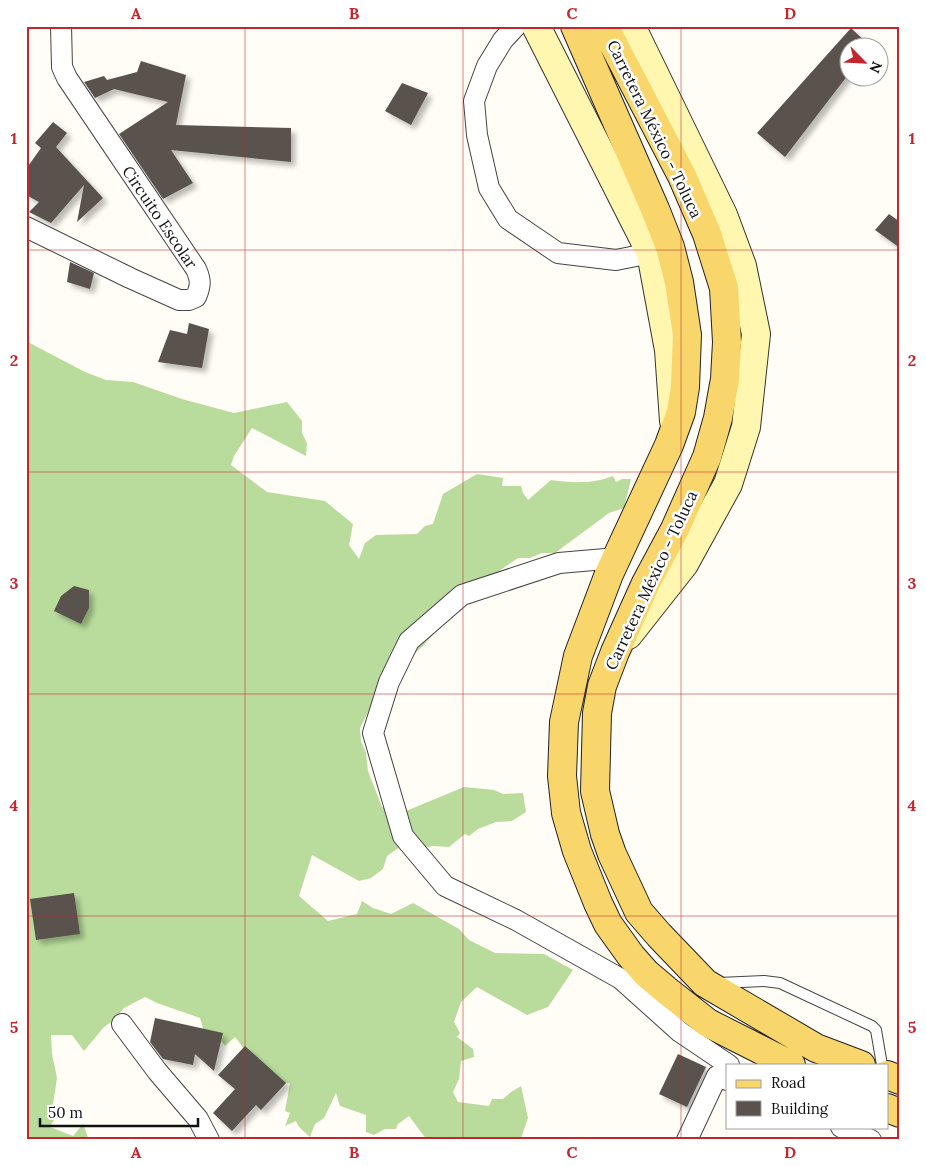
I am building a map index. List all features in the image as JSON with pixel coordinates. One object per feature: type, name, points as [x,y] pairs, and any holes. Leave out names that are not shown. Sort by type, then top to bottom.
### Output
[{"type":"main road","name":"Carretera México - Toluca","points":[[575,26],[670,247],[679,282],[687,335],[685,387],[681,412],[675,431],[617,558],[578,656],[564,722],[562,776],[566,813],[576,851],[608,924],[646,973],[708,1023],[789,1064]]},
{"type":"main road","name":"Carretera México - Toluca","points":[[604,26],[682,176],[707,234],[724,288],[728,342],[725,379],[718,418],[707,457],[675,530],[646,583],[602,686],[597,713],[595,791],[605,834],[612,854],[639,912],[659,936],[705,983],[816,1048],[858,1064]]},
{"type":"main road","points":[[888,1075],[900,1080]]},
{"type":"main road","points":[[888,1108],[900,1113]]},
{"type":"street","name":"Circuito Escolar","points":[[26,227],[179,300],[189,300],[196,297],[200,288],[201,280],[196,269],[67,78],[62,66],[61,26]]},
{"type":"street","points":[[516,26],[503,40],[487,66],[474,101],[477,135],[489,188],[508,219],[558,253],[616,260],[651,254]]},
{"type":"street","points":[[536,26],[651,254],[668,350],[675,431]]},
{"type":"street","points":[[615,652],[684,564],[728,484],[746,426],[756,334],[742,266],[722,215],[632,26]]},
{"type":"street","points":[[617,558],[559,563],[462,595],[409,641],[389,682],[373,732],[403,836],[445,886],[516,920],[621,979],[724,1074],[687,1140]]},
{"type":"street","points":[[122,1024],[157,1071],[198,1119],[209,1140]]},
{"type":"street","points":[[843,1128],[871,1140]]},
{"type":"lane","points":[[705,983],[764,981],[780,983],[872,1026],[876,1030],[882,1064]]},
{"type":"green space","points":[[26,341],[85,372],[106,380],[133,382],[182,399],[234,413],[287,402],[302,421],[302,433],[307,443],[306,456],[252,428],[234,456],[231,465],[267,492],[325,501],[353,524],[349,545],[359,559],[365,543],[376,535],[417,534],[425,526],[433,524],[443,494],[477,474],[503,478],[502,486],[521,486],[528,500],[551,480],[582,482],[613,476],[616,482],[622,479],[631,479],[624,508],[609,513],[555,553],[542,553],[530,558],[518,558],[475,587],[423,646],[384,681],[360,728],[368,771],[382,807],[406,811],[464,787],[494,790],[503,794],[523,793],[526,812],[512,821],[496,822],[478,829],[469,836],[465,834],[449,847],[433,846],[409,850],[410,840],[387,856],[383,869],[371,878],[359,881],[312,855],[299,896],[328,921],[357,914],[362,901],[373,908],[391,914],[413,903],[459,929],[469,940],[495,953],[544,954],[573,970],[548,1007],[527,1015],[477,987],[461,1002],[454,1022],[460,1033],[457,1037],[473,1049],[474,1057],[461,1061],[459,1079],[453,1092],[458,1102],[489,1106],[492,1099],[503,1099],[521,1086],[528,1118],[519,1140],[427,1140],[409,1116],[398,1124],[396,1129],[385,1129],[374,1135],[366,1132],[366,1115],[340,1106],[336,1093],[324,1118],[315,1124],[310,1137],[299,1127],[296,1121],[285,1126],[290,1113],[285,1111],[290,1083],[271,1084],[235,1037],[225,1046],[214,1031],[205,1035],[200,1018],[145,997],[124,1008],[114,1020],[104,1027],[84,1051],[72,1035],[51,1035],[52,1054],[57,1078],[52,1111],[55,1118],[50,1127],[73,1136],[83,1124],[89,1140],[26,1140]]},
{"type":"building","points":[[851,28],[862,38],[842,38]]},
{"type":"building","points":[[838,43],[838,88],[785,157],[757,133]]},
{"type":"building","points":[[141,61],[186,75],[176,125],[291,128],[291,162],[171,150],[193,183],[163,199],[119,134],[168,102],[114,89],[95,98],[84,82],[104,76],[107,80],[137,72]]},
{"type":"building","points":[[402,83],[428,93],[411,125],[385,111]]},
{"type":"building","points":[[53,122],[67,133],[56,147],[103,198],[77,222],[84,185],[51,223],[29,212],[39,202],[26,195],[26,169],[41,148],[35,143]]},
{"type":"building","points":[[889,214],[900,222],[900,248],[875,230]]},
{"type":"building","points":[[70,262],[94,273],[90,289],[67,282]]},
{"type":"building","points":[[189,323],[209,329],[202,368],[158,362],[170,330],[187,334]]},
{"type":"building","points":[[74,586],[89,590],[89,608],[81,624],[54,611],[61,596]]},
{"type":"building","points":[[74,893],[80,934],[36,940],[30,899]]},
{"type":"building","points":[[155,1018],[223,1033],[214,1071],[195,1054],[193,1065],[163,1059],[150,1042]]},
{"type":"building","points":[[245,1046],[286,1083],[261,1110],[256,1105],[232,1131],[213,1113],[235,1089],[218,1075]]},
{"type":"building","points":[[678,1054],[706,1067],[687,1107],[659,1094]]}]
